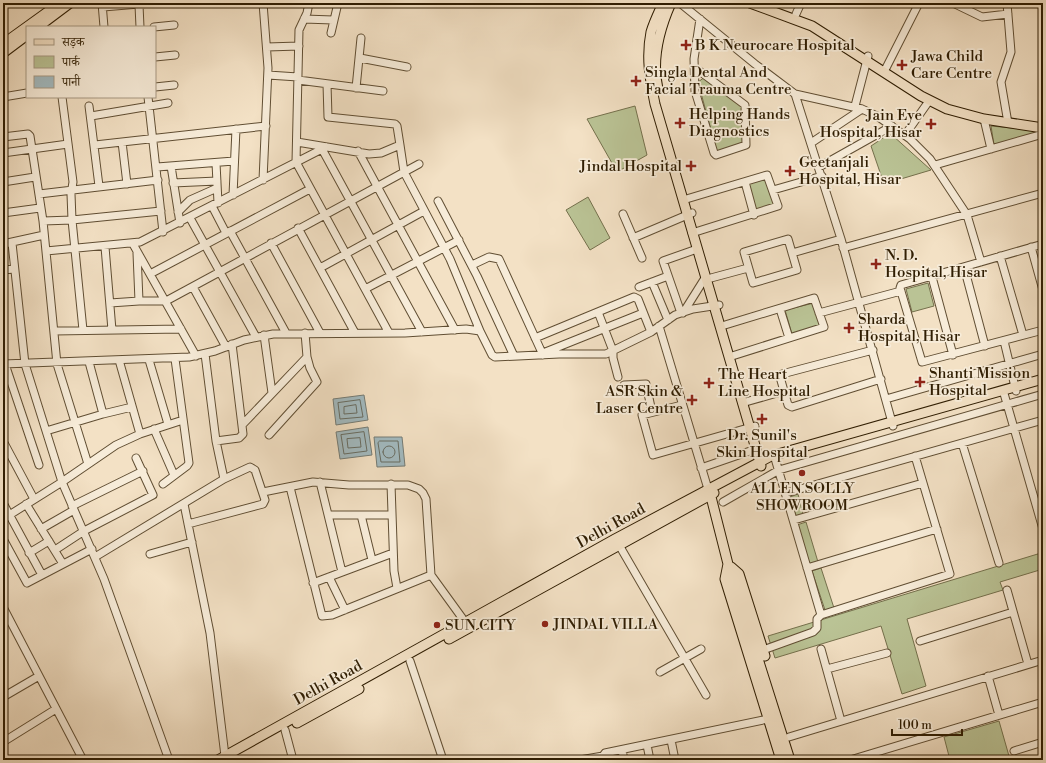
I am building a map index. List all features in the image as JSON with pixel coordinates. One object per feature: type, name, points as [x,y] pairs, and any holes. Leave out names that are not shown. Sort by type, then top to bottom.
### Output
[{"type":"main road","points":[[28,26],[60,3]]},
{"type":"main road","points":[[39,26],[70,3]]},
{"type":"main road","points":[[662,15],[663,3]]},
{"type":"main road","points":[[671,3],[652,31],[649,51],[650,78],[655,104],[690,214],[763,463]]},
{"type":"main road","points":[[750,3],[812,26],[940,101],[1043,128]]},
{"type":"main road","points":[[764,3],[824,26],[929,101],[959,113],[984,119],[1043,123]]},
{"type":"main road","points":[[3,44],[26,27]]},
{"type":"main road","points":[[3,53],[26,36]]},
{"type":"main road","points":[[695,232],[697,249],[708,278]]},
{"type":"main road","points":[[716,306],[725,325],[731,357]]},
{"type":"main road","name":"Delhi Road","points":[[1016,389],[1043,378]]},
{"type":"main road","name":"Delhi Road","points":[[224,759],[763,463],[775,458],[1004,392],[1043,384]]},
{"type":"main road","points":[[752,427],[756,449],[763,463]]},
{"type":"main road","points":[[709,492],[728,564],[790,760]]},
{"type":"main road","name":"Delhi Road","points":[[224,759],[285,730],[410,661],[467,625],[619,545],[709,492]]},
{"type":"main road","points":[[728,564],[739,574],[796,760]]},
{"type":"main road","points":[[728,564],[725,579],[781,760]]},
{"type":"street","points":[[104,26],[102,5],[134,5],[151,3]]},
{"type":"street","points":[[263,3],[268,75],[263,180]]},
{"type":"street","points":[[309,3],[299,30],[296,162],[389,333]]},
{"type":"street","points":[[331,33],[338,3]]},
{"type":"street","points":[[680,3],[755,64],[795,94],[855,106],[877,116],[905,135],[930,159],[967,214],[981,262]]},
{"type":"street","points":[[796,14],[801,3]]},
{"type":"street","points":[[886,68],[919,3]]},
{"type":"street","points":[[953,3],[963,5],[982,17],[1008,14]]},
{"type":"street","points":[[1007,3],[1011,52],[1001,82],[1008,120]]},
{"type":"street","points":[[134,5],[140,26]]},
{"type":"street","points":[[304,19],[333,20]]},
{"type":"street","points":[[694,67],[744,105],[746,145],[714,155],[695,91],[694,67],[700,19]]},
{"type":"street","points":[[156,27],[174,25]]},
{"type":"street","points":[[356,88],[361,38]]},
{"type":"street","points":[[267,46],[299,46]]},
{"type":"street","points":[[156,57],[175,55]]},
{"type":"street","points":[[360,58],[407,67]]},
{"type":"street","points":[[855,106],[867,58]]},
{"type":"street","points":[[268,75],[383,91]]},
{"type":"street","points":[[327,84],[328,117],[396,125],[404,172],[444,248],[493,357],[542,354],[601,355],[613,351],[651,332],[668,320],[682,313],[716,306]]},
{"type":"street","points":[[156,87],[174,85]]},
{"type":"street","points":[[3,97],[26,93]]},
{"type":"street","points":[[795,94],[841,239],[893,424]]},
{"type":"street","points":[[62,98],[73,182],[72,220],[83,330]]},
{"type":"street","points":[[148,98],[157,167],[163,232]]},
{"type":"street","points":[[905,135],[929,101]]},
{"type":"street","points":[[91,116],[168,103]]},
{"type":"street","points":[[89,106],[99,186]]},
{"type":"street","points":[[811,143],[862,109]]},
{"type":"street","points":[[984,119],[991,149]]},
{"type":"street","points":[[95,145],[152,137],[266,126]]},
{"type":"street","points":[[819,167],[892,126]]},
{"type":"street","points":[[233,195],[236,129]]},
{"type":"street","points":[[3,137],[29,134],[39,194],[46,251],[57,364],[88,464]]},
{"type":"street","points":[[935,166],[1043,134]]},
{"type":"street","points":[[122,142],[127,184]]},
{"type":"street","points":[[297,142],[324,148],[358,151],[369,154],[381,153],[400,144]]},
{"type":"street","points":[[3,153],[68,144]]},
{"type":"street","points":[[46,251],[106,247],[135,247],[324,148]]},
{"type":"street","points":[[324,148],[350,200],[422,332]]},
{"type":"street","points":[[358,151],[455,330]]},
{"type":"street","points":[[157,167],[234,161]]},
{"type":"street","points":[[216,163],[217,185],[215,205],[228,232],[245,258],[286,333]]},
{"type":"street","points":[[110,303],[139,300],[166,301],[245,258],[271,242],[419,164]]},
{"type":"street","points":[[171,166],[180,223]]},
{"type":"street","points":[[685,199],[768,175],[773,190],[778,207],[695,232]]},
{"type":"street","points":[[773,190],[822,176]]},
{"type":"street","points":[[3,182],[35,177]]},
{"type":"street","points":[[39,194],[158,180]]},
{"type":"street","points":[[745,182],[754,215]]},
{"type":"street","points":[[174,183],[217,185]]},
{"type":"street","points":[[178,212],[183,205],[217,185]]},
{"type":"street","points":[[150,274],[310,189]]},
{"type":"street","points":[[843,248],[1043,193]]},
{"type":"street","points":[[438,201],[472,265],[514,356]]},
{"type":"street","points":[[3,213],[40,208]]},
{"type":"street","points":[[42,221],[72,220],[161,210]]},
{"type":"street","points":[[320,268],[424,211]]},
{"type":"street","points":[[623,214],[642,258]]},
{"type":"street","points":[[633,238],[690,214]]},
{"type":"street","points":[[190,218],[256,337]]},
{"type":"street","points":[[298,228],[355,333]]},
{"type":"street","points":[[3,244],[44,236]]},
{"type":"street","points":[[787,239],[797,269],[796,271],[755,283],[752,282],[748,268],[743,254],[744,252],[787,239]]},
{"type":"street","points":[[792,253],[841,239]]},
{"type":"street","points":[[365,289],[459,240]]},
{"type":"street","points":[[271,242],[320,333]]},
{"type":"street","points":[[12,243],[25,364],[62,482],[107,587],[169,760]]},
{"type":"street","points":[[1043,244],[902,285],[901,290],[920,360],[924,363],[1043,330]]},
{"type":"street","points":[[106,247],[112,330]]},
{"type":"street","points":[[135,247],[196,356]]},
{"type":"street","points":[[135,247],[139,300]]},
{"type":"street","points":[[1031,247],[1043,290]]},
{"type":"street","points":[[682,313],[663,260],[697,249]]},
{"type":"street","points":[[1000,256],[1023,335]]},
{"type":"street","points":[[472,265],[489,257],[499,259],[542,354]]},
{"type":"street","points":[[964,267],[985,346]]},
{"type":"street","points":[[682,313],[708,278],[748,268]]},
{"type":"street","points":[[3,270],[14,269]]},
{"type":"street","points":[[639,287],[668,276]]},
{"type":"street","points":[[932,276],[953,355]]},
{"type":"street","points":[[652,282],[668,320]]},
{"type":"street","points":[[193,287],[229,346],[243,424],[243,434],[241,437],[216,441]]},
{"type":"street","points":[[819,313],[901,290]]},
{"type":"street","points":[[535,338],[636,297],[651,332]]},
{"type":"street","points":[[725,325],[814,298],[823,328],[731,357]]},
{"type":"street","points":[[780,309],[789,338]]},
{"type":"street","points":[[598,312],[613,351],[613,358],[618,378]]},
{"type":"street","points":[[542,354],[643,313]]},
{"type":"street","points":[[659,326],[709,492]]},
{"type":"street","points":[[54,331],[181,329]]},
{"type":"street","points":[[39,464],[4,364],[57,364],[119,360],[175,359],[205,354],[264,335],[286,333],[389,333],[455,330],[480,331]]},
{"type":"street","points":[[269,435],[317,382],[306,357],[305,333]]},
{"type":"street","points":[[264,335],[272,393]]},
{"type":"street","points":[[1004,341],[1016,389]]},
{"type":"street","points":[[873,350],[782,374],[780,377],[788,405],[792,407],[881,379]]},
{"type":"street","points":[[205,354],[216,441],[224,479]]},
{"type":"street","points":[[886,399],[1043,354]]},
{"type":"street","points":[[243,424],[306,357]]},
{"type":"street","points":[[163,484],[189,464],[175,359]]},
{"type":"street","points":[[119,360],[140,434]]},
{"type":"street","points":[[149,360],[168,424]]},
{"type":"street","points":[[89,362],[103,414]]},
{"type":"street","points":[[624,385],[646,384],[652,412]]},
{"type":"street","points":[[745,402],[784,391]]},
{"type":"street","points":[[1004,392],[1043,529]]},
{"type":"street","points":[[723,502],[779,470],[1043,394]]},
{"type":"street","points":[[682,405],[652,412],[642,416],[653,455],[752,427]]},
{"type":"street","points":[[46,432],[103,414],[132,407]]},
{"type":"street","points":[[6,517],[62,482],[116,445],[140,434],[183,420]]},
{"type":"street","points":[[786,493],[1043,420]]},
{"type":"street","points":[[154,429],[174,475]]},
{"type":"street","points":[[3,441],[34,499]]},
{"type":"street","points":[[962,443],[999,563]]},
{"type":"street","points":[[701,468],[756,449]]},
{"type":"street","points":[[763,650],[813,632],[817,628],[817,620],[821,615],[948,576],[950,573],[915,456]]},
{"type":"street","points":[[55,550],[84,531],[152,496],[153,492],[136,458]]},
{"type":"street","points":[[775,458],[821,615]]},
{"type":"street","points":[[95,557],[224,479],[250,467],[255,470],[263,492],[265,502],[263,504],[188,524]]},
{"type":"street","points":[[41,529],[73,508],[143,471]]},
{"type":"street","points":[[263,492],[320,482],[349,485],[413,485],[423,493],[426,499],[431,575],[467,625]]},
{"type":"street","points":[[320,482],[342,572]]},
{"type":"street","points":[[794,520],[923,483]]},
{"type":"street","points":[[391,484],[393,553],[397,588]]},
{"type":"street","points":[[290,487],[322,616],[332,615],[431,575]]},
{"type":"street","points":[[3,503],[6,517],[42,575]]},
{"type":"street","points":[[26,504],[63,564]]},
{"type":"street","points":[[184,504],[210,633],[224,759]]},
{"type":"street","points":[[329,515],[392,515]]},
{"type":"street","points":[[361,515],[372,560]]},
{"type":"street","points":[[807,568],[937,530]]},
{"type":"street","points":[[3,540],[27,583],[92,549]]},
{"type":"street","points":[[29,552],[49,540]]},
{"type":"street","points":[[150,554],[192,542]]},
{"type":"street","points":[[619,545],[706,695]]},
{"type":"street","points":[[313,583],[393,553]]},
{"type":"street","points":[[329,577],[345,610]]},
{"type":"street","points":[[1007,590],[1028,664]]},
{"type":"street","points":[[3,607],[83,760]]},
{"type":"street","points":[[920,640],[1013,612]]},
{"type":"street","points":[[660,672],[701,649]]},
{"type":"street","points":[[821,649],[841,721]]},
{"type":"street","points":[[827,669],[887,653]]},
{"type":"street","points":[[789,737],[1043,660]]},
{"type":"street","points":[[410,661],[443,760]]},
{"type":"street","points":[[4,694],[39,676]]},
{"type":"street","points":[[988,676],[1000,715]]},
{"type":"street","points":[[850,760],[1043,702]]},
{"type":"street","points":[[3,742],[56,709]]},
{"type":"street","points":[[580,760],[603,758],[605,753],[768,720]]},
{"type":"street","points":[[285,730],[292,760]]},
{"type":"street","points":[[671,740],[675,760]]},
{"type":"street","points":[[1014,750],[1043,742]]},
{"type":"street","points":[[647,745],[650,760]]},
{"type":"street","points":[[622,750],[624,760]]},
{"type":"green space","points":[[705,77],[743,107],[744,144],[717,152],[698,82]]},
{"type":"green space","points":[[635,106],[647,155],[617,172],[587,119]]},
{"type":"green space","points":[[991,126],[1043,131],[994,145]]},
{"type":"green space","points":[[892,135],[931,170],[884,184],[871,146],[886,136]]},
{"type":"green space","points":[[768,178],[775,205],[755,211],[748,183]]},
{"type":"green space","points":[[588,197],[610,238],[590,250],[566,210]]},
{"type":"green space","points":[[928,283],[934,306],[912,312],[906,289]]},
{"type":"green space","points":[[814,303],[820,327],[792,334],[785,310]]},
{"type":"green space","points":[[798,494],[803,514],[796,516],[790,497]]},
{"type":"green space","points":[[806,522],[818,562],[810,565],[797,525]]},
{"type":"green space","points":[[1041,553],[1043,569],[1000,582],[1003,590],[907,619],[926,686],[902,694],[881,626],[775,658],[768,636]]},
{"type":"green space","points":[[821,568],[834,608],[825,610],[812,571]]},
{"type":"green space","points":[[999,721],[1009,756],[995,760],[950,760],[944,737]]},
{"type":"water","points":[[364,395],[368,420],[336,425],[333,399]]},
{"type":"water","points":[[368,427],[372,455],[340,459],[336,432]]},
{"type":"water","points":[[374,437],[402,437],[405,466],[377,467]]},
{"type":"place","name":"B K Neurocare Hospital","points":[[686,45]]},
{"type":"place","name":"Jawa Child Care Centre","points":[[902,65]]},
{"type":"place","name":"Singla Dental And Facial Trauma Centre","points":[[636,81]]},
{"type":"place","name":"Helping Hands Diagnostics","points":[[680,123]]},
{"type":"place","name":"Jain Eye Hospital, Hisar","points":[[931,124]]},
{"type":"place","name":"Jindal Hospital","points":[[691,166]]},
{"type":"place","name":"Geetanjali Hospital, Hisar","points":[[790,171]]},
{"type":"place","name":"N. D. Hospital, Hisar","points":[[876,264]]},
{"type":"place","name":"Sharda Hospital, Hisar","points":[[849,328]]},
{"type":"place","name":"Shanti Mission Hospital","points":[[920,382]]},
{"type":"place","name":"The Heart Line Hospital","points":[[709,383]]},
{"type":"place","name":"ASR Skin & Laser Centre","points":[[692,400]]},
{"type":"place","name":"Dr. Sunil's Skin Hospital","points":[[762,419]]},
{"type":"place","name":"ALLEN SOLLY SHOWROOM","points":[[802,473]]},
{"type":"place","name":"JINDAL VILLA","points":[[545,624]]},
{"type":"place","name":"SUN CITY","points":[[437,625]]}]
